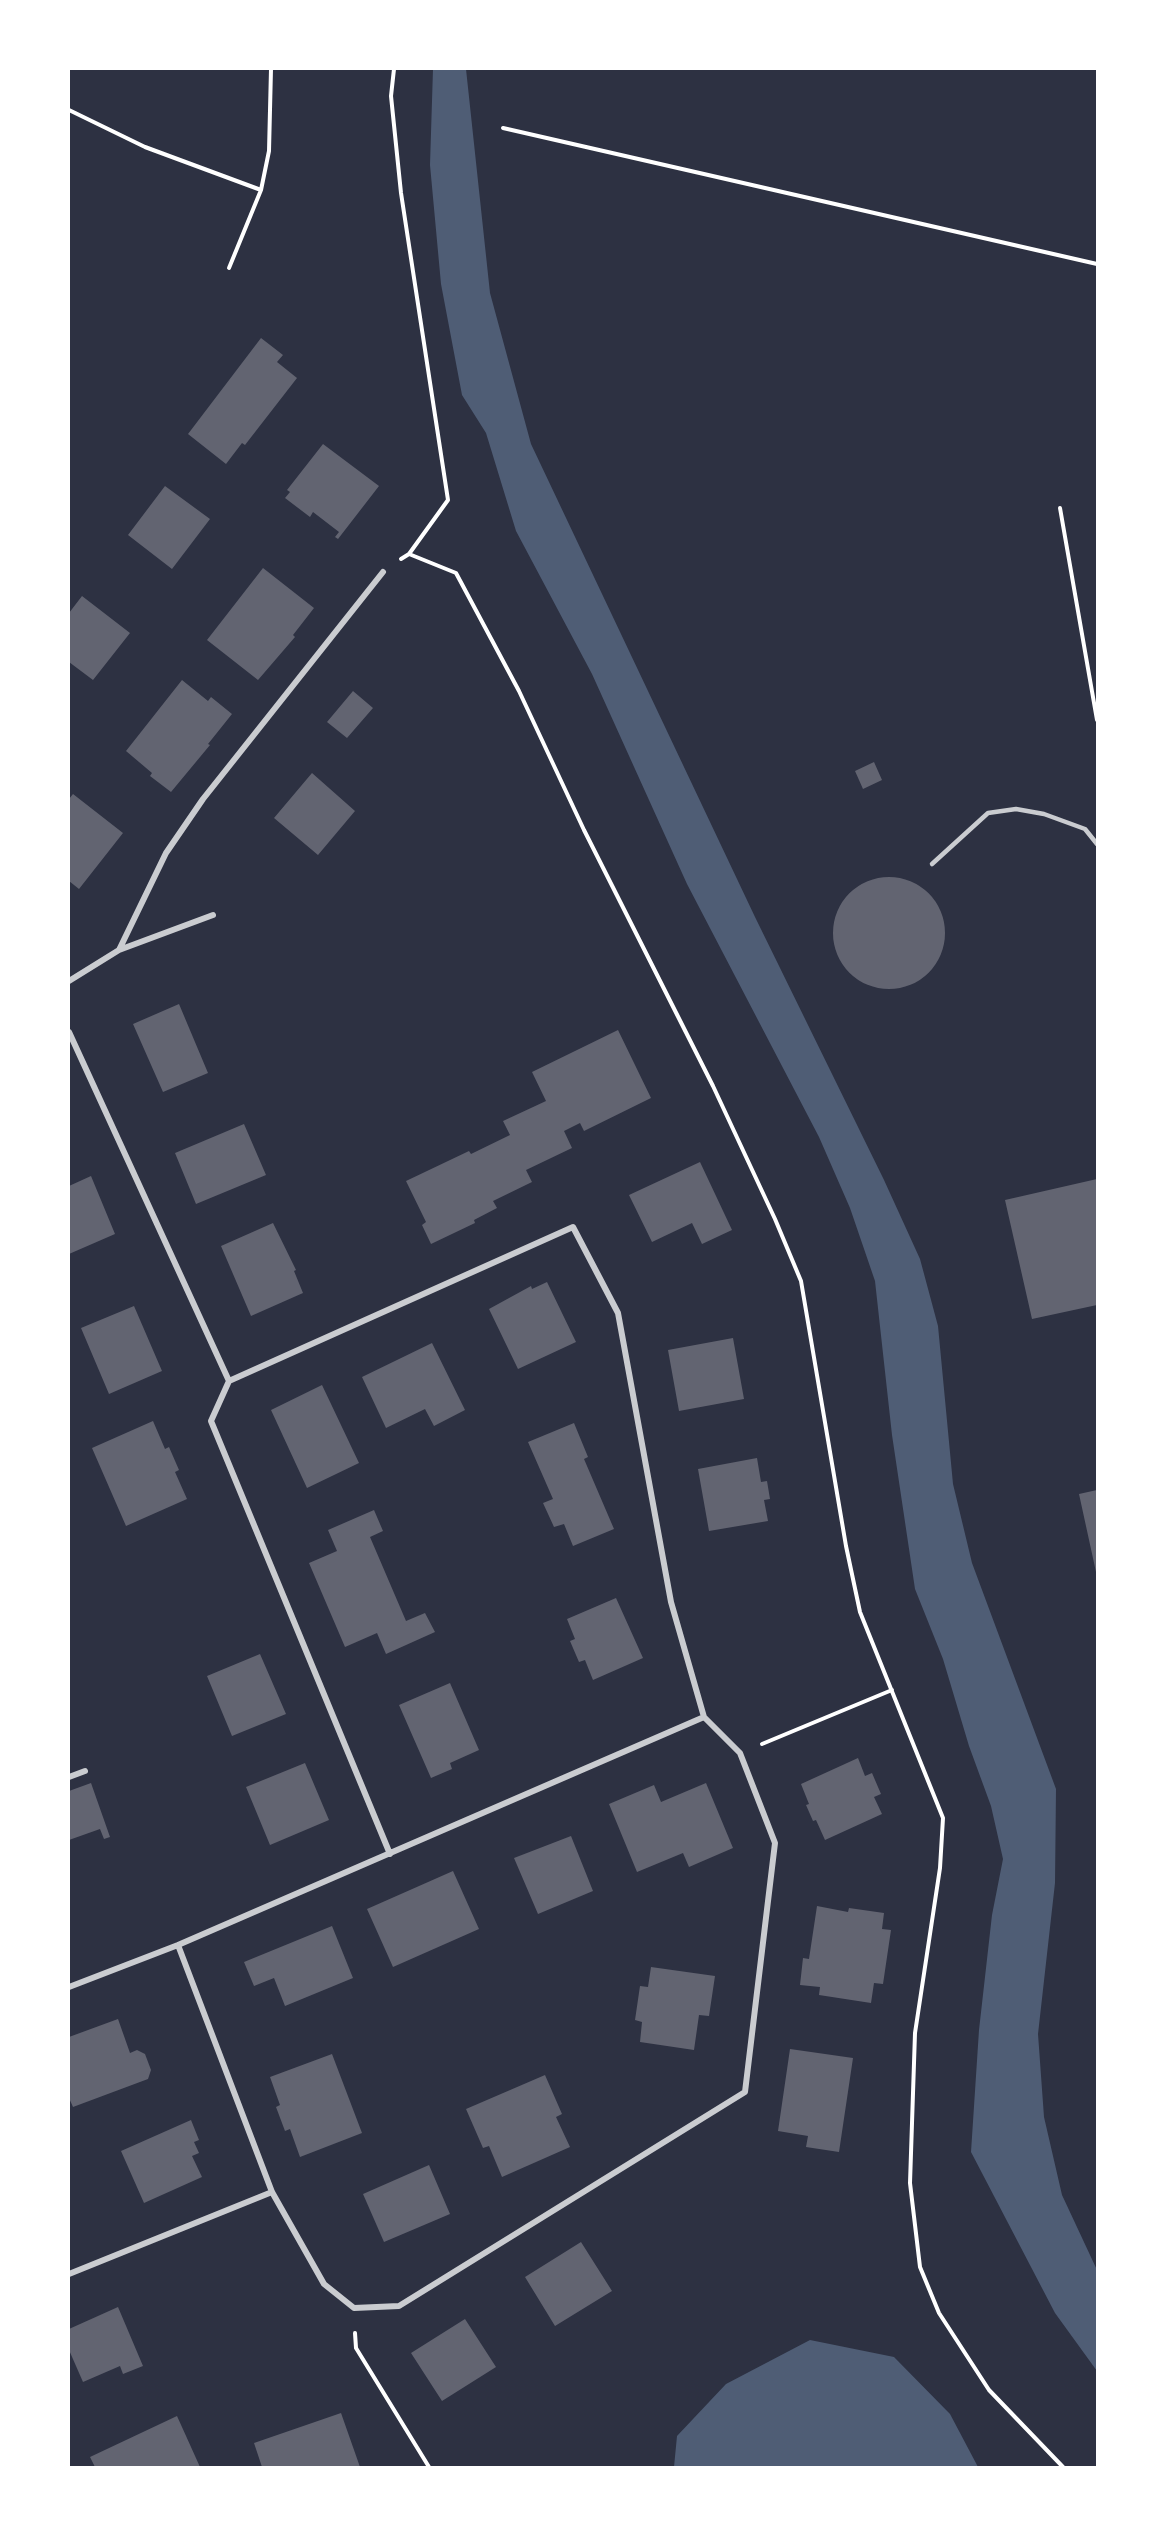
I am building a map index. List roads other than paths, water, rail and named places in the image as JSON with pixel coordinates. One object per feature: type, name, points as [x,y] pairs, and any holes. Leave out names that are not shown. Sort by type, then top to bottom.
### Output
[{"type":"street","points":[[119,950],[166,853],[203,799],[383,572]]},
{"type":"street","points":[[69,981],[119,950],[213,915]]},
{"type":"street","points":[[69,1032],[229,1381]]},
{"type":"street","points":[[178,1945],[272,2192],[324,2284],[354,2308],[399,2306],[745,2092],[775,1843],[740,1753],[704,1717],[671,1602],[618,1313],[573,1227],[229,1381],[211,1421],[390,1854]]},
{"type":"street","points":[[69,1987],[178,1945],[704,1717]]},
{"type":"street","points":[[69,1777],[85,1772]]},
{"type":"street","points":[[69,2274],[272,2192]]},
{"type":"lane","points":[[932,864],[988,813],[1016,809],[1044,814],[1085,829],[1097,844]]},
{"type":"water","points":[[433,69],[466,69],[490,293],[531,444],[920,1259],[938,1326],[953,1484],[972,1563],[1056,1789],[1055,1883],[1038,2034],[1044,2117],[1062,2195],[1097,2270],[1097,2371],[1055,2313],[971,2152],[979,2030],[992,1915],[1003,1859],[991,1806],[969,1746],[943,1659],[915,1589],[892,1435],[875,1281],[850,1208],[819,1137],[687,884],[592,674],[516,531],[486,433],[462,395],[441,284],[430,165]]},
{"type":"water","points":[[810,2340],[894,2357],[950,2414],[978,2467],[674,2467],[677,2436],[726,2384]]}]
